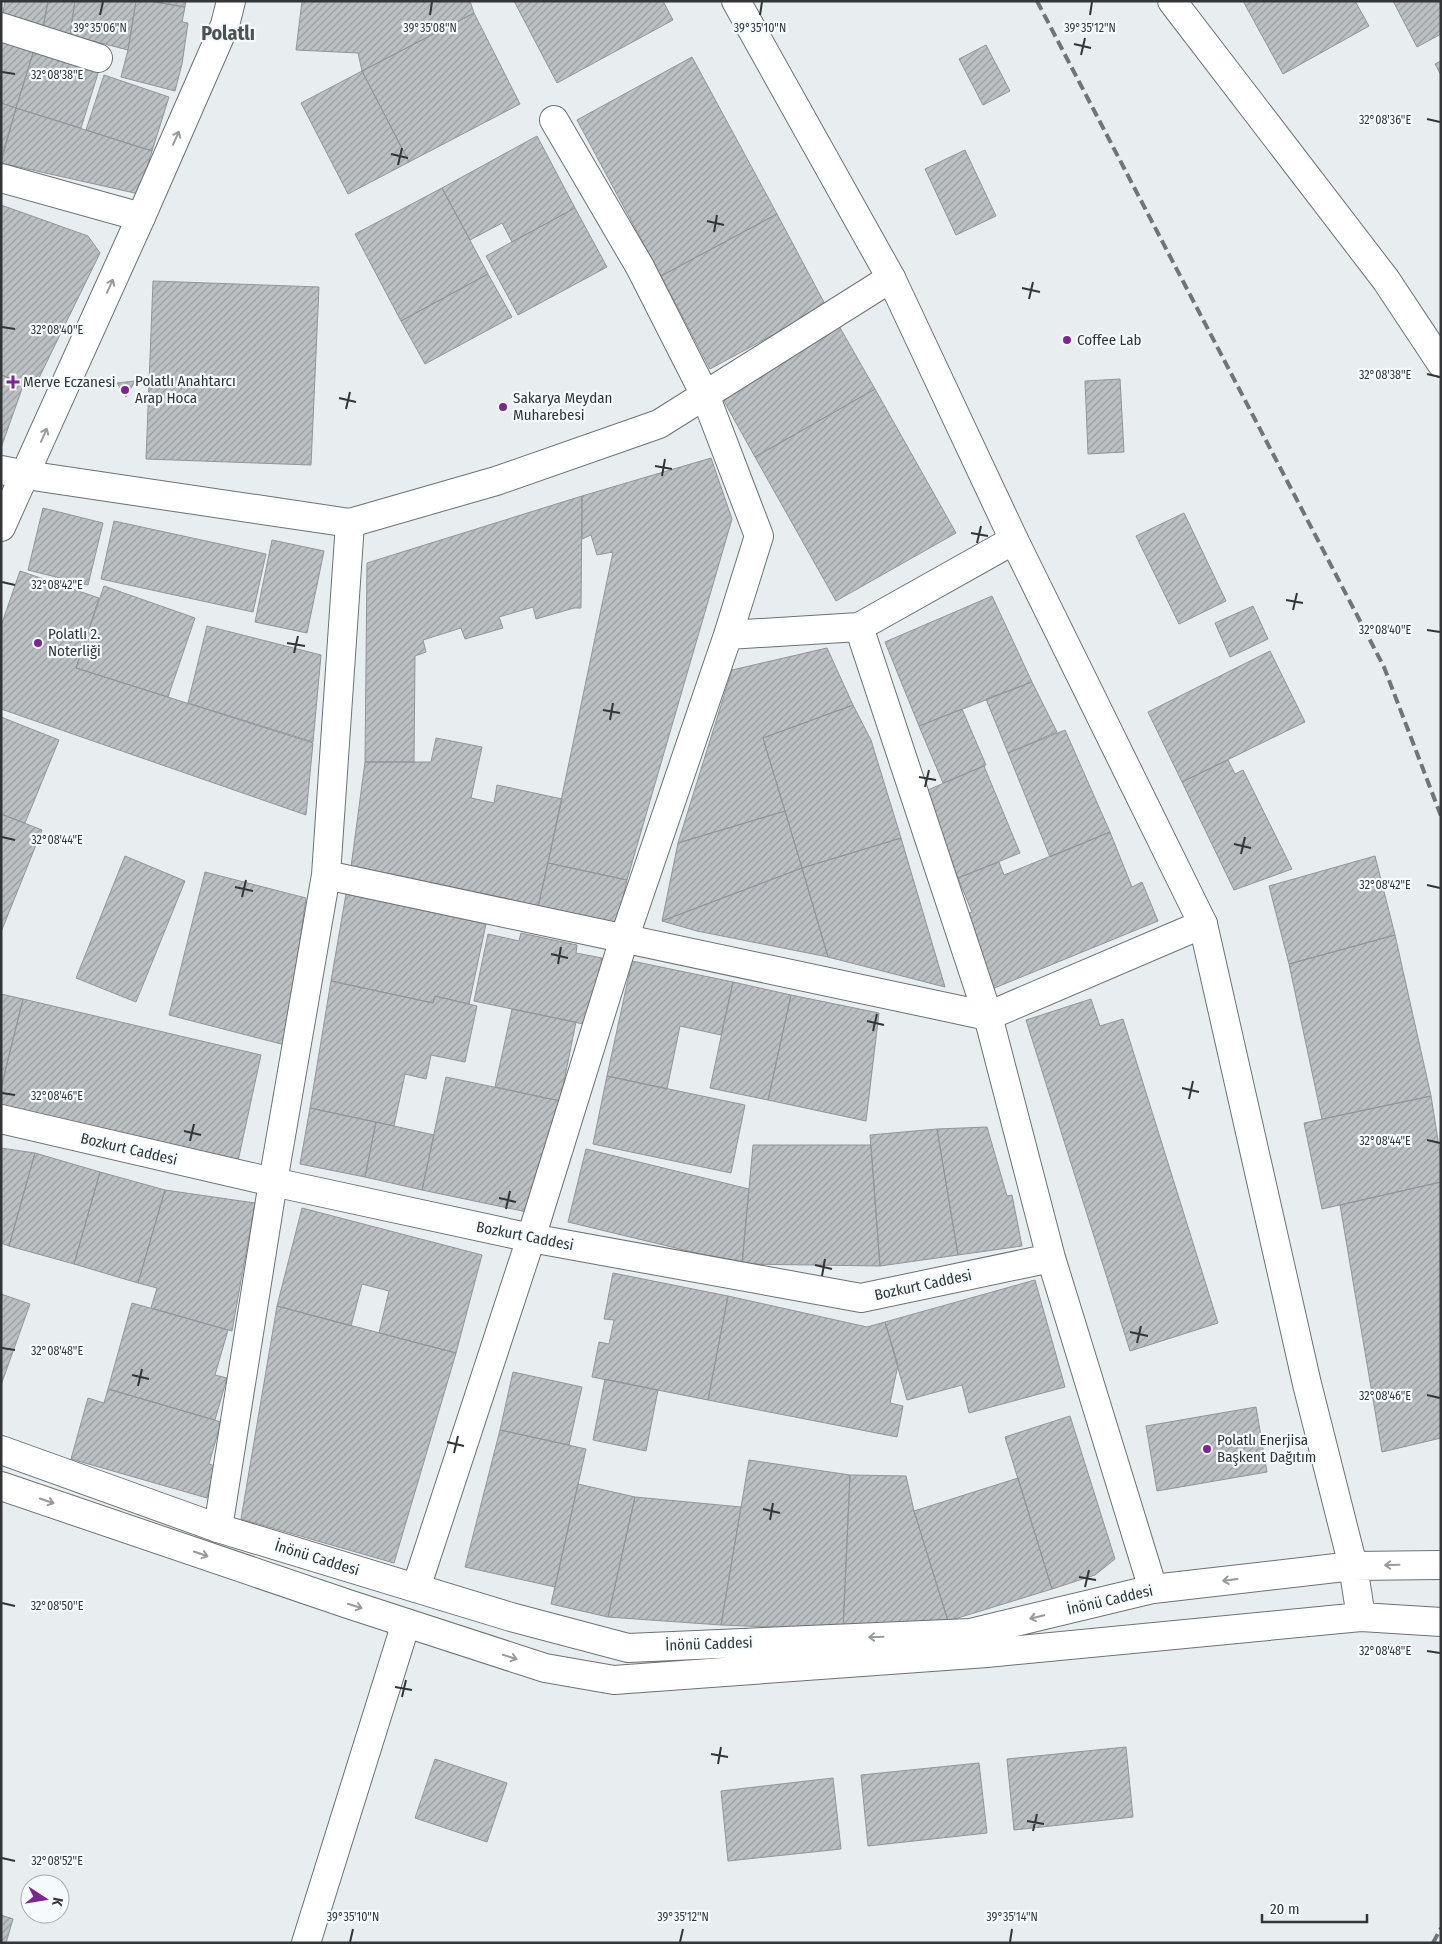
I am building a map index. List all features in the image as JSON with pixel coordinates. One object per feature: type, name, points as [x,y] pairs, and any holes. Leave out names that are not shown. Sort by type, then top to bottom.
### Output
[{"type":"street","points":[[1,527],[14,472],[141,216],[225,25],[231,1]]},
{"type":"street","points":[[736,1],[891,278],[1014,540],[1203,924],[1307,1384],[1353,1566],[1361,1617]]},
{"type":"street","points":[[1172,1],[1386,280],[1441,363]]},
{"type":"street","points":[[1,27],[98,58]]},
{"type":"street","points":[[416,1588],[531,1238],[624,938],[728,635],[759,536],[706,395],[640,267],[554,120]]},
{"type":"street","points":[[1,178],[141,216]]},
{"type":"street","points":[[14,472],[350,523],[496,481],[659,424],[891,278]]},
{"type":"street","points":[[218,1528],[273,1182],[326,875],[350,523]]},
{"type":"street","points":[[728,635],[859,627],[1014,540]]},
{"type":"street","points":[[859,627],[988,1016],[1051,1258],[1154,1589]]},
{"type":"street","points":[[326,875],[988,1016],[1203,924]]},
{"type":"street","name":"Bozkurt Caddesi","points":[[1,1119],[273,1182],[531,1238],[861,1298],[1051,1258]]},
{"type":"street","name":"İnönü Caddesi","points":[[1,1450],[218,1528],[511,1617],[628,1648],[970,1634],[1154,1589],[1353,1566],[1441,1565]]},
{"type":"street","name":"İnönü Caddesi","points":[[1,1486],[545,1668],[614,1680],[987,1653],[1361,1617],[1441,1622]]},
{"type":"street","points":[[306,1943],[406,1623]]},
{"type":"building","points":[[5,1],[48,1],[43,28],[2,18]]},
{"type":"building","points":[[48,1],[75,1],[70,35],[43,28]]},
{"type":"building","points":[[75,1],[136,1],[128,50],[70,35]]},
{"type":"building","points":[[136,1],[149,1],[185,7],[182,22],[188,23],[182,64],[175,91],[121,77],[128,50]]},
{"type":"building","points":[[149,1],[186,1],[185,7]]},
{"type":"building","points":[[302,1],[470,1],[474,13],[362,71],[358,53],[296,50]]},
{"type":"building","points":[[514,1],[663,1],[673,20],[557,83]]},
{"type":"building","points":[[1243,1],[1355,1],[1369,26],[1283,74]]},
{"type":"building","points":[[1393,1],[1441,1],[1441,34],[1417,47]]},
{"type":"building","points":[[474,13],[520,104],[409,162],[362,71]]},
{"type":"building","points":[[1,40],[34,50],[16,108],[1,103]]},
{"type":"building","points":[[986,45],[1010,91],[983,105],[959,59]]},
{"type":"building","points":[[34,50],[99,70],[81,128],[16,108]]},
{"type":"building","points":[[692,57],[777,214],[661,276],[577,120]]},
{"type":"building","points":[[1441,61],[1441,75],[1435,64]]},
{"type":"building","points":[[362,71],[409,162],[348,194],[301,103]]},
{"type":"building","points":[[104,75],[169,97],[152,151],[86,130]]},
{"type":"building","points":[[1,103],[16,108],[1,159]]},
{"type":"building","points":[[16,108],[152,151],[139,194],[1,163]]},
{"type":"building","points":[[537,136],[575,208],[512,242],[502,223],[470,240],[442,188]]},
{"type":"building","points":[[965,150],[996,216],[956,235],[925,169]]},
{"type":"building","points":[[442,188],[488,274],[401,321],[355,234]]},
{"type":"building","points":[[1,205],[88,236],[100,253],[35,386],[1,375]]},
{"type":"building","points":[[575,208],[607,267],[518,315],[486,256]]},
{"type":"building","points":[[777,214],[826,306],[710,369],[661,276]]},
{"type":"building","points":[[488,274],[512,317],[425,364],[401,321]]},
{"type":"building","points":[[153,281],[319,287],[311,465],[146,459]]},
{"type":"building","points":[[839,326],[875,389],[755,457],[720,394]]},
{"type":"building","points":[[1,375],[24,383],[1,448]]},
{"type":"building","points":[[1120,379],[1124,452],[1088,454],[1085,381]]},
{"type":"building","name":"Polatlı Anahtarcı Arap Hoca","points":[[135,381],[126,397],[117,383]]},
{"type":"building","points":[[875,389],[956,533],[836,601],[755,457]]},
{"type":"building","points":[[711,458],[732,519],[627,880],[548,863],[613,552],[597,555],[591,535],[582,539],[582,496]]},
{"type":"building","points":[[582,496],[581,608],[574,608],[536,619],[533,607],[499,617],[503,628],[465,639],[461,628],[423,640],[426,652],[415,656],[414,762],[365,762],[367,563]]},
{"type":"building","points":[[43,508],[103,523],[88,585],[28,570]]},
{"type":"building","points":[[1184,513],[1226,601],[1179,624],[1136,536]]},
{"type":"building","points":[[114,521],[266,554],[253,612],[101,579]]},
{"type":"building","points":[[272,540],[324,551],[307,633],[255,622]]},
{"type":"building","points":[[20,571],[99,598],[76,668],[313,743],[306,815],[1,709],[1,626]]},
{"type":"building","points":[[104,586],[195,618],[168,697],[76,668]]},
{"type":"building","points":[[992,596],[1032,682],[919,726],[885,642]]},
{"type":"building","points":[[1253,606],[1268,639],[1230,657],[1215,623]]},
{"type":"building","points":[[207,626],[321,655],[313,742],[188,703]]},
{"type":"building","points":[[827,648],[853,705],[763,738],[785,811],[678,843],[732,670]]},
{"type":"building","points":[[1270,651],[1305,722],[1182,782],[1148,712]]},
{"type":"building","points":[[1032,682],[1057,732],[1008,753],[986,699]]},
{"type":"building","points":[[853,705],[871,740],[901,838],[802,868],[763,738]]},
{"type":"building","points":[[962,709],[986,765],[943,783],[919,726]]},
{"type":"building","points":[[1,717],[59,740],[25,823],[1,814]]},
{"type":"building","points":[[1065,730],[1110,832],[1050,857],[1008,753]]},
{"type":"building","points":[[436,738],[482,747],[471,798],[494,803],[497,785],[562,799],[538,907],[351,867],[365,762],[431,762]]},
{"type":"building","points":[[1228,760],[1235,774],[1243,770],[1292,869],[1234,890],[1182,782]]},
{"type":"building","points":[[984,766],[1020,853],[958,878],[923,792]]},
{"type":"building","points":[[785,811],[802,868],[662,921],[678,843]]},
{"type":"building","points":[[1,814],[42,830],[1,932]]},
{"type":"building","points":[[1110,832],[1132,887],[1142,882],[1158,921],[992,989],[962,916],[972,912],[958,878],[999,862],[1004,875]]},
{"type":"building","points":[[901,838],[945,987],[828,957],[802,868]]},
{"type":"building","points":[[125,856],[185,881],[136,1002],[76,978]]},
{"type":"building","points":[[1375,856],[1395,935],[1289,964],[1269,886]]},
{"type":"building","points":[[548,863],[627,880],[617,925],[538,907]]},
{"type":"building","points":[[802,868],[828,957],[697,931],[662,921]]},
{"type":"building","points":[[205,872],[306,898],[285,1045],[169,1015]]},
{"type":"building","points":[[346,894],[486,924],[469,1004],[435,996],[433,1003],[331,981]]},
{"type":"building","points":[[521,933],[577,945],[576,953],[602,958],[588,1025],[474,1001],[488,934],[519,941]]},
{"type":"building","points":[[1395,935],[1431,1096],[1322,1119],[1289,964]]},
{"type":"building","points":[[632,961],[733,982],[721,1035],[680,1026],[667,1089],[607,1076]]},
{"type":"building","points":[[331,981],[433,1003],[435,996],[477,1006],[465,1062],[431,1055],[426,1079],[405,1074],[394,1126],[310,1108]]},
{"type":"building","points":[[733,982],[791,995],[768,1100],[710,1088]]},
{"type":"building","points":[[1,994],[23,999],[1,1088]]},
{"type":"building","points":[[791,995],[879,1013],[866,1121],[768,1100]]},
{"type":"building","points":[[23,999],[261,1055],[238,1161],[1,1106],[1,1088]]},
{"type":"building","points":[[1091,999],[1100,1026],[1123,1019],[1218,1323],[1130,1351],[1026,1020]]},
{"type":"building","points":[[512,1009],[576,1022],[560,1101],[495,1087]]},
{"type":"building","points":[[607,1076],[745,1105],[731,1173],[593,1144]]},
{"type":"building","points":[[446,1077],[560,1101],[527,1212],[422,1190]]},
{"type":"building","points":[[1431,1096],[1441,1159],[1441,1182],[1322,1209],[1304,1123]]},
{"type":"building","points":[[310,1108],[376,1122],[365,1177],[300,1164]]},
{"type":"building","points":[[376,1122],[434,1135],[422,1190],[365,1177]]},
{"type":"building","points":[[987,1127],[1007,1196],[1012,1195],[1022,1246],[958,1255],[937,1129]]},
{"type":"building","points":[[937,1129],[958,1255],[880,1266],[870,1135]]},
{"type":"building","points":[[753,1145],[871,1145],[880,1266],[742,1264]]},
{"type":"building","points":[[1,1148],[35,1153],[9,1246],[1,1243]]},
{"type":"building","points":[[586,1149],[749,1189],[742,1264],[568,1222]]},
{"type":"building","points":[[35,1153],[100,1172],[74,1264],[9,1246]]},
{"type":"building","points":[[100,1172],[165,1190],[138,1283],[74,1264]]},
{"type":"building","points":[[1441,1182],[1441,1438],[1382,1452],[1340,1205]]},
{"type":"building","points":[[165,1190],[255,1203],[232,1331],[151,1308],[157,1288],[138,1283]]},
{"type":"building","points":[[302,1208],[482,1255],[456,1353],[379,1333],[389,1291],[362,1284],[351,1326],[277,1306]]},
{"type":"building","points":[[613,1273],[728,1296],[708,1400],[592,1377],[599,1342],[609,1344],[614,1320],[604,1319]]},
{"type":"building","points":[[1035,1280],[1065,1387],[969,1413],[962,1385],[907,1400],[885,1322]]},
{"type":"building","points":[[1,1294],[30,1304],[1,1385]]},
{"type":"building","points":[[728,1296],[867,1327],[885,1322],[898,1365],[890,1403],[903,1406],[897,1437],[708,1400]]},
{"type":"building","points":[[132,1303],[228,1330],[215,1375],[227,1378],[215,1420],[108,1389]]},
{"type":"building","points":[[277,1306],[456,1353],[394,1563],[241,1519]]},
{"type":"building","points":[[513,1372],[582,1387],[569,1445],[500,1430]]},
{"type":"building","points":[[605,1379],[658,1390],[646,1451],[593,1440]]},
{"type":"building","points":[[108,1389],[221,1422],[209,1464],[215,1466],[207,1498],[71,1459],[88,1398],[104,1403]]},
{"type":"building","name":"Polatlı Enerjisa Başkent Dağıtım","points":[[1256,1407],[1267,1472],[1157,1491],[1146,1426]]},
{"type":"building","points":[[1070,1416],[1115,1559],[1095,1575],[1052,1589],[1005,1437]]},
{"type":"building","points":[[500,1430],[586,1449],[555,1587],[465,1567]]},
{"type":"building","points":[[749,1460],[850,1475],[843,1630],[721,1625]]},
{"type":"building","points":[[850,1475],[906,1476],[914,1511],[948,1621],[843,1630]]},
{"type":"building","points":[[1018,1478],[1052,1589],[948,1621],[914,1511]]},
{"type":"building","points":[[578,1484],[635,1497],[608,1617],[551,1604]]},
{"type":"building","points":[[635,1497],[741,1507],[721,1625],[608,1617]]},
{"type":"building","points":[[1126,1747],[1133,1817],[1014,1830],[1007,1759]]},
{"type":"building","points":[[435,1759],[507,1783],[487,1842],[415,1818]]},
{"type":"building","points":[[979,1763],[987,1833],[868,1846],[861,1775]]},
{"type":"building","points":[[833,1778],[841,1849],[728,1861],[721,1791]]},
{"type":"building","points":[[1,1915],[13,1919],[6,1943],[1,1943]]},
{"type":"railway","points":[[1037,1],[1384,667],[1441,816]]},
{"type":"railway","points":[[1433,1943],[1441,1928]]},
{"type":"place","name":"Coffee Lab","points":[[1067,340]]},
{"type":"place","name":"Merve Eczanesi","points":[[13,382]]},
{"type":"place","name":"Polatlı Anahtarcı Arap Hoca","points":[[125,390]]},
{"type":"place","name":"Sakarya Meydan Muharebesi","points":[[503,407]]},
{"type":"place","name":"Polatlı 2. Noterliği","points":[[38,643]]},
{"type":"place","name":"Polatlı Enerjisa Başkent Dağıtım","points":[[1207,1449]]},
{"type":"district","name":"Polatlı","points":[[228,33]]}]
